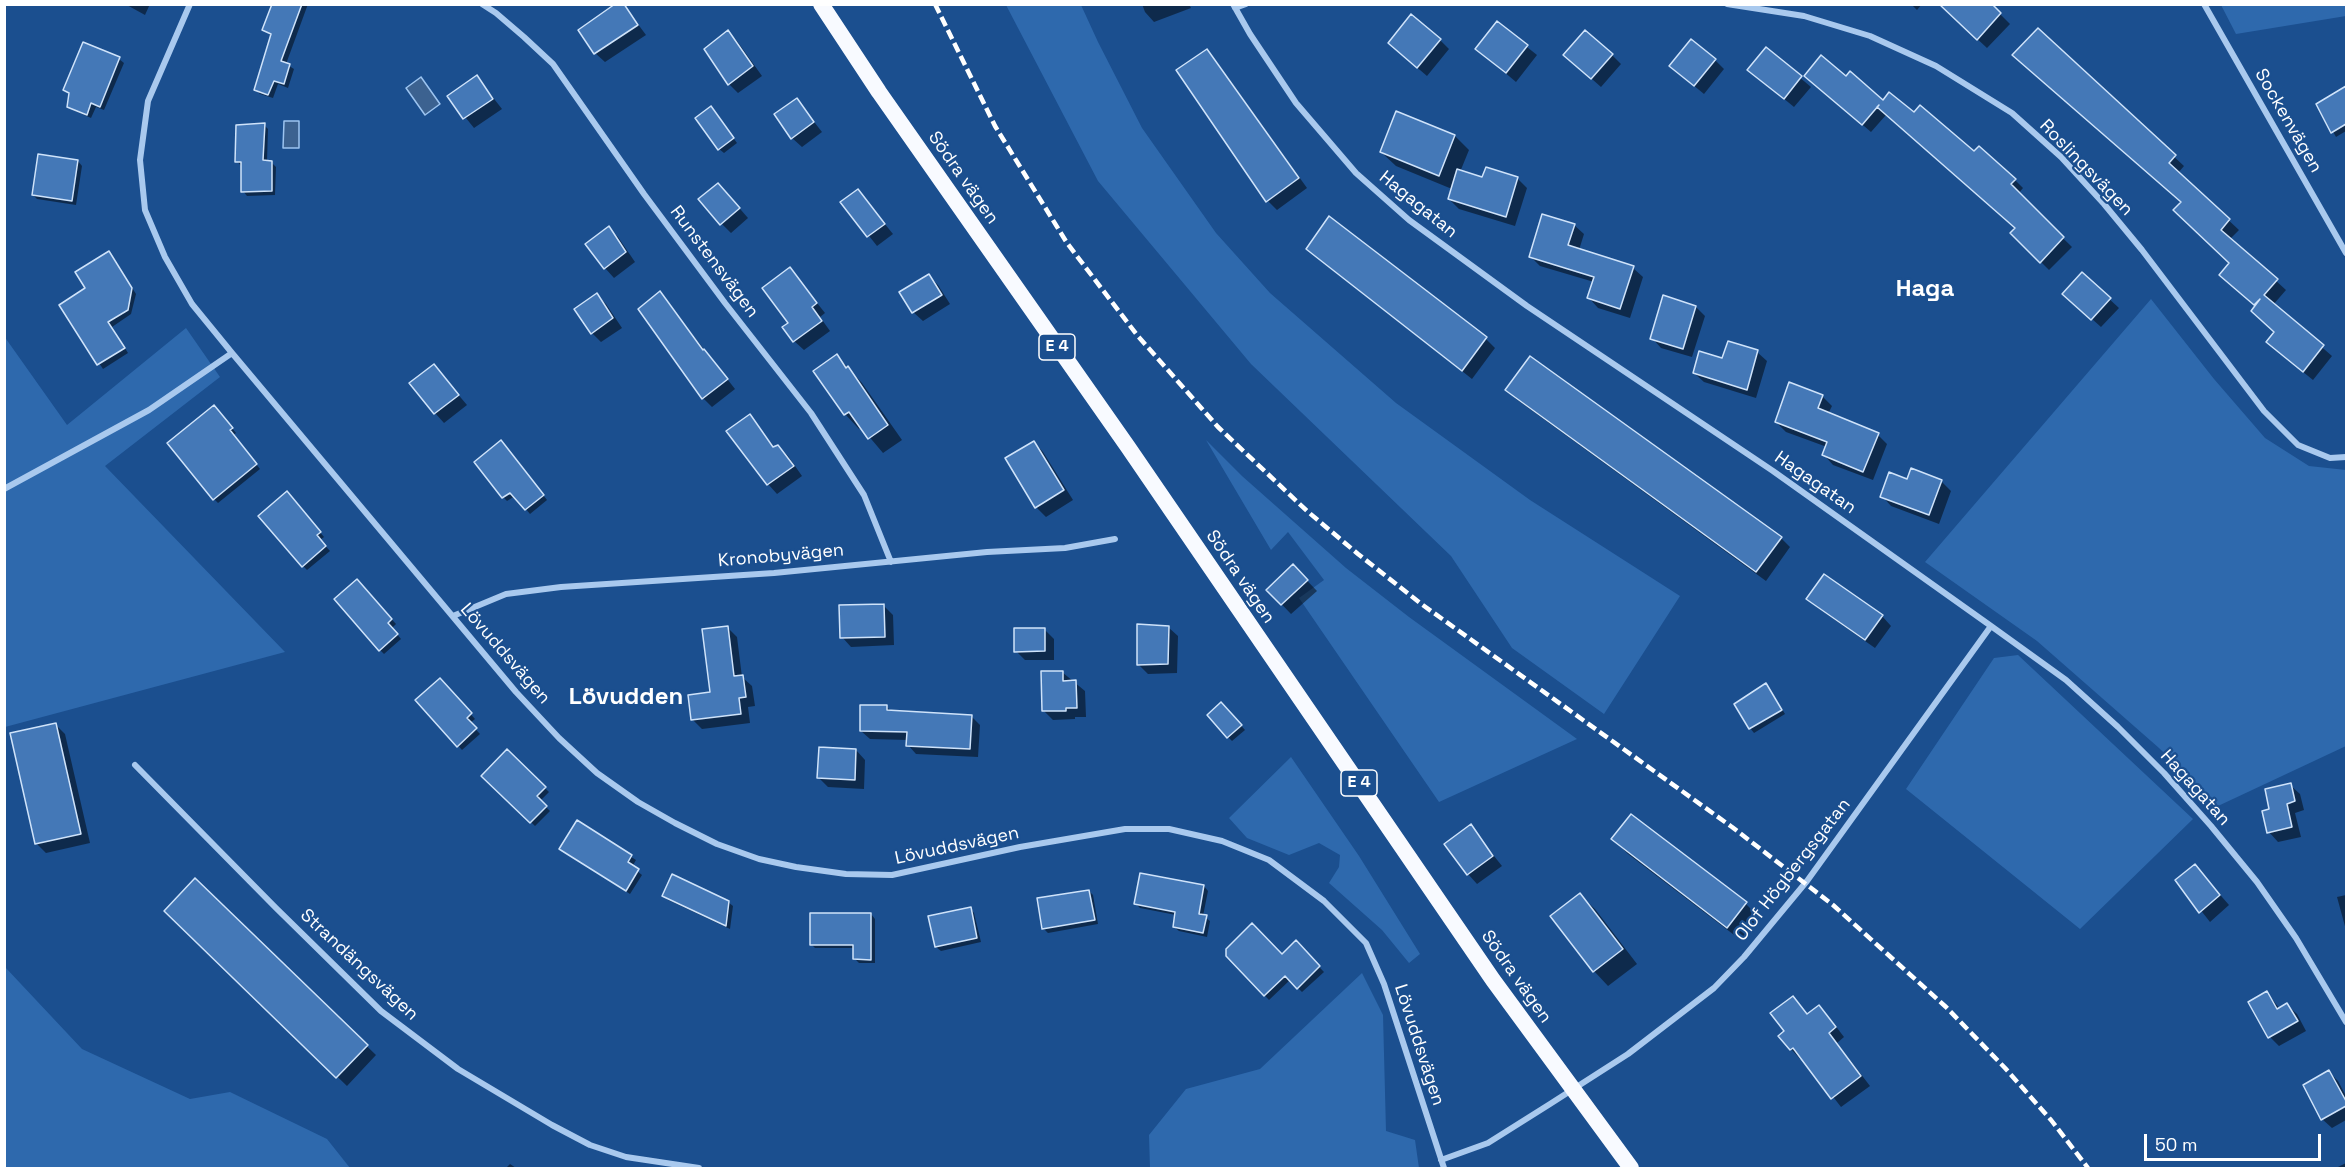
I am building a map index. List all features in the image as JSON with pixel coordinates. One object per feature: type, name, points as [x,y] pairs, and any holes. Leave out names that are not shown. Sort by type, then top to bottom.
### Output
[{"type":"highway","name":"Södra vägen","points":[[821,4],[879,92],[1128,447],[1493,981],[1631,1168]]},
{"type":"street","name":"Lövuddsvägen","points":[[190,4],[148,101],[140,160],[145,210],[165,257],[192,304],[232,353],[516,692],[559,738],[597,773],[638,802],[675,824],[717,844],[759,859],[796,867],[846,874],[892,876],[1020,847],[1125,829],[1169,830],[1222,841],[1269,860],[1324,901],[1366,943],[1384,984],[1444,1168]]},
{"type":"street","name":"Runstensvägen","points":[[482,4],[517,31],[553,64],[725,303],[811,413],[864,495],[891,562]]},
{"type":"street","points":[[1234,6],[1246,4]]},
{"type":"street","name":"Roslingsvägen","points":[[1727,4],[1804,16],[1870,36],[1936,66],[2012,113],[2061,157],[2104,204],[2142,250],[2264,411],[2298,445],[2330,458],[2346,457]]},
{"type":"street","name":"Sockenvägen","points":[[2204,4],[2346,254]]},
{"type":"street","name":"Hagagatan","points":[[1234,6],[1296,103],[1356,173],[1408,220],[1527,306],[1773,471],[1992,626],[2066,680],[2118,727],[2164,773],[2257,882],[2296,938],[2346,1022]]},
{"type":"street","points":[[4,489],[149,411],[232,353]]},
{"type":"street","name":"Kronobyvägen","points":[[453,616],[506,594],[561,587],[774,573],[987,552],[1065,548],[1115,539]]},
{"type":"street","name":"Olof Högbergsgatan","points":[[1573,1090],[1666,1026],[1714,988],[1744,957],[1807,881],[1992,626]]},
{"type":"street","name":"Strandängsvägen","points":[[135,765],[381,1011],[458,1069],[590,1145],[626,1157],[699,1168]]},
{"type":"street","points":[[1441,1160],[1488,1143],[1573,1090]]},
{"type":"shaded area","points":[[1006,5],[1081,5],[1142,128],[1216,233],[1270,293],[1396,403],[1530,500],[1680,596],[1604,714],[1512,648],[1451,556],[1251,364],[1098,181]]},
{"type":"shaded area","points":[[2221,5],[2346,5],[2346,16],[2236,34]]},
{"type":"shaded area","points":[[421,77],[440,104],[425,115],[406,88]]},
{"type":"shaded area","points":[[284,121],[299,121],[299,148],[283,148]]},
{"type":"shaded area","points":[[2151,299],[2214,379],[2265,438],[2309,466],[2346,470],[2346,746],[2218,806],[2159,748],[2037,641],[1925,562]]},
{"type":"shaded area","points":[[186,328],[220,377],[105,466],[285,652],[5,727],[4,336],[67,425]]},
{"type":"shaded area","points":[[1206,440],[1242,476],[1346,568],[1409,617],[1577,739],[1439,802],[1299,598],[1324,580],[1288,532],[1271,550]]},
{"type":"shaded area","points":[[2018,655],[2193,819],[2080,929],[1906,789],[1994,658]]},
{"type":"shaded area","points":[[1291,757],[1359,856],[1420,954],[1409,963],[1382,930],[1329,883],[1339,867],[1340,855],[1319,843],[1289,855],[1247,838],[1229,818]]},
{"type":"shaded area","points":[[5,967],[82,1049],[190,1099],[230,1092],[327,1139],[350,1168],[5,1168]]},
{"type":"shaded area","points":[[1362,973],[1383,1015],[1386,1131],[1415,1140],[1419,1168],[1150,1168],[1149,1135],[1186,1089],[1260,1069]]},
{"type":"building","points":[[272,4],[302,4],[281,61],[290,64],[284,84],[274,81],[268,95],[254,90],[271,34],[262,30]]},
{"type":"building","points":[[615,4],[624,4],[638,25],[594,54],[578,30]]},
{"type":"building","points":[[1939,4],[1992,4],[2001,13],[1977,40]]},
{"type":"building","points":[[1411,14],[1441,39],[1417,68],[1388,43]]},
{"type":"building","points":[[1497,21],[1528,45],[1506,73],[1475,49]]},
{"type":"building","points":[[2038,28],[2176,155],[2169,163],[2230,219],[2221,230],[2278,279],[2264,295],[2324,345],[2303,372],[2266,342],[2274,332],[2251,311],[2260,299],[2254,305],[2219,275],[2229,263],[2173,210],[2181,202],[2012,55]]},
{"type":"building","points":[[728,30],[753,66],[728,85],[704,49]]},
{"type":"building","points":[[1585,30],[1613,54],[1591,79],[1563,55]]},
{"type":"building","points":[[1691,39],[1716,59],[1694,86],[1669,66]]},
{"type":"building","points":[[83,42],[120,57],[100,107],[91,103],[87,115],[67,107],[69,93],[63,90]]},
{"type":"building","points":[[1766,47],[1802,76],[1784,99],[1747,70]]},
{"type":"building","points":[[1207,49],[1299,178],[1266,202],[1176,70]]},
{"type":"building","points":[[1821,55],[1846,76],[1850,71],[1883,100],[1889,92],[1914,112],[1920,105],[1974,151],[1979,146],[2016,179],[2011,184],[2064,237],[2040,263],[2010,233],[2015,228],[1877,107],[1862,125],[1804,76]]},
{"type":"building","points":[[477,75],[493,99],[463,119],[447,96]]},
{"type":"building","points":[[2346,86],[2346,124],[2331,133],[2316,104]]},
{"type":"building","points":[[797,98],[814,122],[791,139],[774,114]]},
{"type":"building","points":[[711,106],[734,138],[718,150],[695,118]]},
{"type":"building","points":[[1396,111],[1455,135],[1439,176],[1380,152]]},
{"type":"building","points":[[265,123],[263,160],[272,161],[272,191],[241,192],[241,162],[235,162],[236,125]]},
{"type":"building","points":[[38,154],[78,160],[72,201],[32,195]]},
{"type":"building","points":[[1486,167],[1518,177],[1506,217],[1448,199],[1457,169],[1482,177]]},
{"type":"building","points":[[718,183],[740,208],[720,225],[698,199]]},
{"type":"building","points":[[858,189],[885,224],[867,237],[840,202]]},
{"type":"building","points":[[1542,214],[1575,224],[1568,245],[1634,266],[1620,309],[1587,298],[1594,277],[1529,257]]},
{"type":"building","points":[[1329,216],[1487,337],[1462,371],[1306,249]]},
{"type":"building","points":[[609,226],[626,252],[604,269],[585,244]]},
{"type":"building","points":[[109,251],[132,288],[128,310],[108,322],[125,348],[97,365],[59,305],[85,288],[75,272]]},
{"type":"building","points":[[790,267],[817,303],[812,307],[822,321],[793,342],[782,327],[788,323],[762,288]]},
{"type":"building","points":[[2082,272],[2111,298],[2091,320],[2062,294]]},
{"type":"building","points":[[929,274],[942,295],[912,313],[899,292]]},
{"type":"building","points":[[660,291],[703,350],[728,379],[702,399],[638,309]]},
{"type":"building","points":[[597,293],[613,318],[591,334],[574,309]]},
{"type":"building","points":[[1663,295],[1696,306],[1683,349],[1650,339]]},
{"type":"building","points":[[1728,341],[1758,350],[1747,390],[1693,373],[1699,351],[1722,358]]},
{"type":"building","points":[[837,354],[846,368],[848,366],[888,425],[868,439],[849,412],[844,415],[813,371]]},
{"type":"building","points":[[1530,356],[1782,537],[1756,572],[1505,390]]},
{"type":"building","points":[[434,364],[459,395],[434,414],[409,383]]},
{"type":"building","points":[[1789,382],[1823,395],[1818,408],[1879,433],[1863,472],[1822,455],[1827,442],[1775,422]]},
{"type":"building","points":[[214,405],[233,428],[230,430],[257,464],[213,500],[167,443]]},
{"type":"building","points":[[750,414],[773,447],[778,445],[794,466],[767,485],[726,431]]},
{"type":"building","points":[[501,440],[544,495],[525,510],[510,493],[502,498],[474,462]]},
{"type":"building","points":[[1034,441],[1064,490],[1035,508],[1005,458]]},
{"type":"building","points":[[1911,468],[1942,480],[1929,515],[1880,497],[1889,472],[1907,479]]},
{"type":"building","points":[[287,491],[321,532],[317,535],[326,546],[302,567],[258,516]]},
{"type":"building","points":[[1293,564],[1308,580],[1281,605],[1266,590]]},
{"type":"building","points":[[1824,574],[1883,615],[1865,640],[1806,599]]},
{"type":"building","points":[[357,579],[392,619],[388,623],[398,634],[379,651],[334,599]]},
{"type":"building","points":[[884,604],[885,637],[840,638],[839,605]]},
{"type":"building","points":[[1137,624],[1169,626],[1168,664],[1137,665]]},
{"type":"building","points":[[728,626],[734,676],[743,675],[746,697],[739,698],[741,714],[691,720],[688,695],[710,692],[702,629]]},
{"type":"building","points":[[1014,628],[1045,628],[1045,651],[1014,652]]},
{"type":"building","points":[[1041,671],[1063,671],[1063,681],[1076,680],[1077,708],[1066,708],[1066,711],[1042,711]]},
{"type":"building","points":[[440,678],[472,713],[467,718],[477,728],[457,747],[415,700]]},
{"type":"building","points":[[1766,683],[1782,710],[1749,729],[1734,704]]},
{"type":"building","points":[[1221,702],[1242,725],[1227,738],[1207,715]]},
{"type":"building","points":[[860,705],[887,705],[887,710],[972,715],[970,749],[906,746],[907,732],[860,731]]},
{"type":"building","points":[[56,723],[81,834],[35,844],[10,733]]},
{"type":"building","points":[[819,747],[856,749],[855,780],[817,778]]},
{"type":"building","points":[[507,749],[546,787],[537,796],[547,806],[530,823],[481,776]]},
{"type":"building","points":[[2291,783],[2295,801],[2287,804],[2292,827],[2267,833],[2262,811],[2269,809],[2265,789]]},
{"type":"building","points":[[1631,814],[1747,902],[1727,928],[1611,839]]},
{"type":"building","points":[[577,820],[632,855],[628,862],[639,869],[626,891],[559,849]]},
{"type":"building","points":[[1471,824],[1493,856],[1467,875],[1444,844]]},
{"type":"building","points":[[2195,864],[2220,895],[2199,913],[2175,880]]},
{"type":"building","points":[[1140,873],[1204,885],[1199,914],[1207,915],[1203,933],[1173,927],[1175,912],[1134,904]]},
{"type":"building","points":[[672,874],[729,901],[726,926],[662,896]]},
{"type":"building","points":[[195,878],[368,1045],[336,1078],[164,911]]},
{"type":"building","points":[[1089,890],[1095,920],[1042,929],[1037,898]]},
{"type":"building","points":[[1580,893],[1623,949],[1593,972],[1550,916]]},
{"type":"building","points":[[971,907],[977,938],[935,947],[928,916]]},
{"type":"building","points":[[810,913],[871,913],[871,960],[853,959],[853,945],[810,945]]},
{"type":"building","points":[[1252,923],[1282,954],[1296,940],[1320,966],[1297,989],[1285,976],[1264,996],[1226,956],[1226,949]]},
{"type":"building","points":[[2267,991],[2277,1009],[2287,1003],[2298,1021],[2268,1038],[2248,1002]]},
{"type":"building","points":[[1793,996],[1807,1014],[1819,1005],[1836,1027],[1829,1033],[1861,1076],[1831,1099],[1793,1048],[1790,1050],[1778,1036],[1784,1031],[1770,1013]]},
{"type":"building","points":[[2329,1070],[2346,1101],[2346,1106],[2321,1120],[2303,1085]]},
{"type":"railway","points":[[935,4],[995,126],[1067,243],[1137,335],[1218,427],[1307,511],[1420,603],[1732,827],[1833,905],[1946,1007],[2051,1120],[2088,1168]]},
{"type":"district","name":"Haga","points":[[1925,289]]},
{"type":"district","name":"Lövudden","points":[[626,697]]}]
